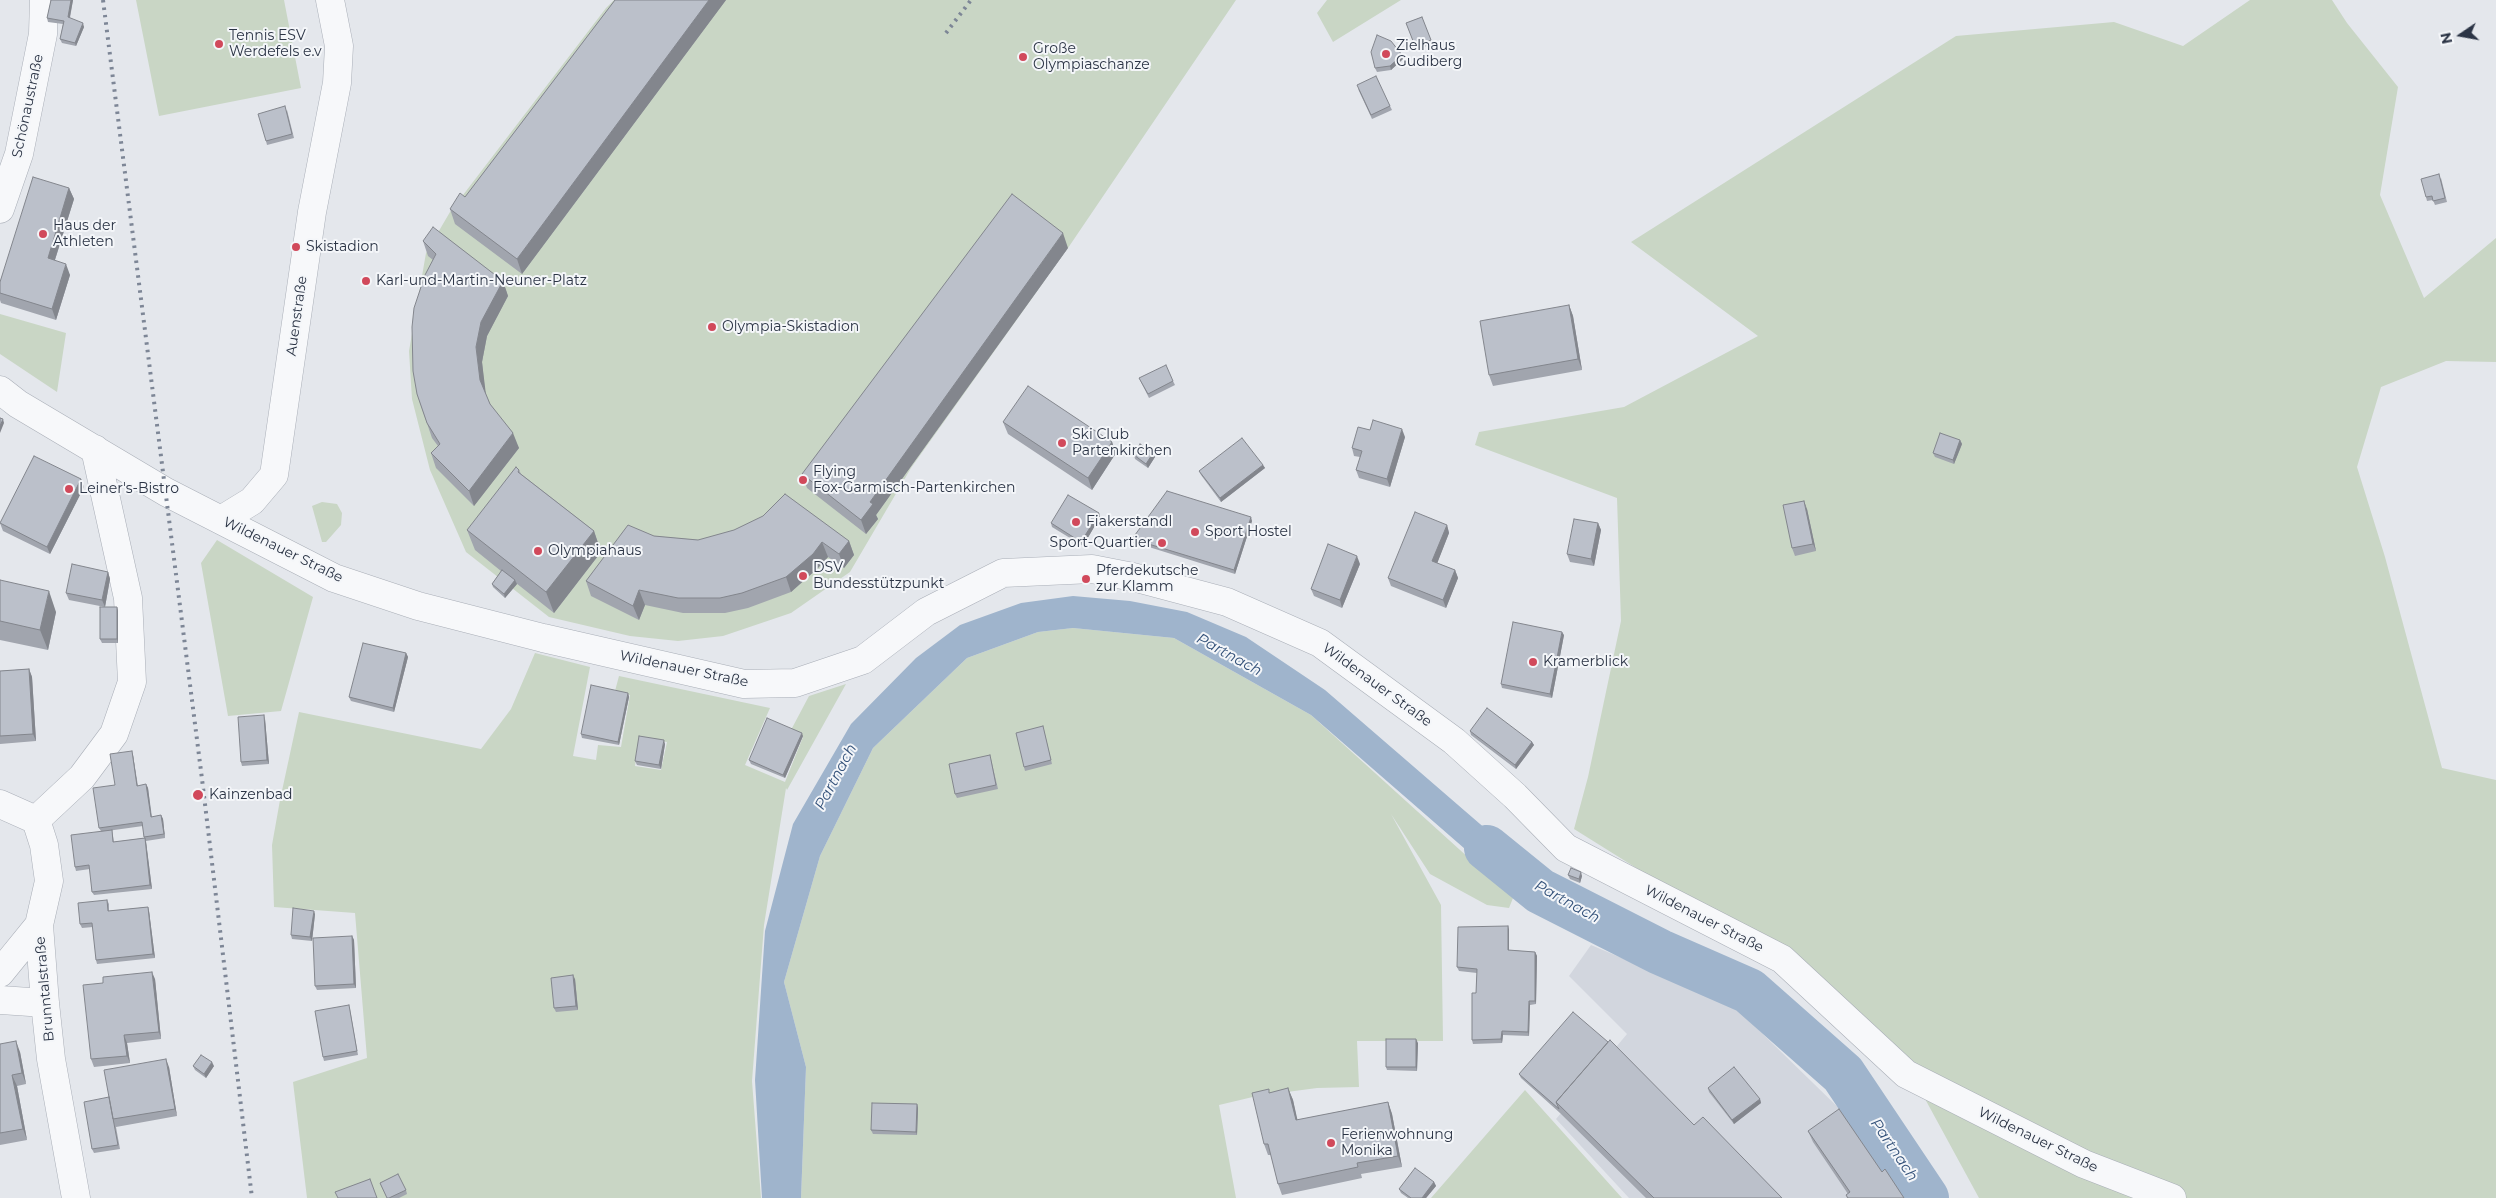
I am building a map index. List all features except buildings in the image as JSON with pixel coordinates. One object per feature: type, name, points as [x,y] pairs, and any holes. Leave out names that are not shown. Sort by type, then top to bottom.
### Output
[{"type":"street","name":"Schönaustraße","points":[[0,209],[18,154],[43,34],[44,0]]},
{"type":"street","name":"Auenstraße","points":[[221,520],[252,502],[274,475],[312,212],[338,83],[339,46],[330,0]]},
{"type":"street","name":"Wildenauer Straße","points":[[0,390],[18,404],[166,492],[334,578],[418,606],[544,638],[744,684],[795,684],[863,660],[926,612],[1003,573],[1092,570],[1133,577],[1227,602],[1320,643],[1454,741],[1515,796],[1566,848],[1782,959],[1906,1074],[2084,1164],[2172,1198]]},
{"type":"street","points":[[0,804],[36,820],[82,776],[114,734],[132,682],[128,598],[95,450]]},
{"type":"street","name":"Brunntalstraße","points":[[36,820],[44,845],[49,880],[39,925],[45,1003],[51,1059],[76,1198]]},
{"type":"street","points":[[0,973],[39,925]]},
{"type":"street","points":[[0,1000],[45,1003]]},
{"type":"shaded area","points":[[1591,945],[1733,1005],[1850,1119],[1904,1198],[1629,1198],[1556,1119],[1627,1034],[1569,976]]},
{"type":"green space","name":"Tennis ESV Werdefels e.v","points":[[136,0],[284,0],[301,88],[159,116]]},
{"type":"green space","name":"Olympia-Skistadion","points":[[614,0],[1236,0],[1068,248],[911,468],[850,572],[791,613],[723,636],[678,641],[630,636],[549,617],[466,552],[430,470],[412,399],[409,351],[426,253],[450,212]]},
{"type":"green space","points":[[1327,0],[1401,0],[1333,42],[1317,13]]},
{"type":"green space","points":[[2250,0],[2332,0],[2347,23],[2398,87],[2380,195],[2424,298],[2496,238],[2496,362],[2446,361],[2381,387],[2357,467],[2385,557],[2442,768],[2496,780],[2496,1198],[2172,1198],[1906,1074],[1782,959],[1574,829],[1588,777],[1621,621],[1617,498],[1475,445],[1479,432],[1624,407],[1758,336],[1631,242],[1956,36],[2114,22],[2183,46]]},
{"type":"green space","points":[[0,314],[66,333],[57,392],[0,354]]},
{"type":"green space","points":[[322,502],[337,504],[342,513],[341,525],[326,542],[322,542],[312,506]]},
{"type":"green space","points":[[217,540],[313,597],[281,711],[228,716],[201,563]]},
{"type":"green space","points":[[1073,628],[1174,638],[1311,715],[1513,898],[1509,908],[1487,905],[1430,874],[1391,814],[1441,905],[1443,1041],[1357,1041],[1359,1087],[1317,1088],[1257,1096],[1219,1105],[1236,1198],[801,1198],[806,1067],[784,982],[820,856],[873,748],[967,658],[1038,632]]},
{"type":"green space","points":[[535,653],[590,667],[573,756],[596,760],[598,745],[621,747],[630,695],[615,691],[619,676],[770,708],[745,765],[785,782],[803,737],[791,730],[809,696],[846,684],[787,790],[786,788],[764,925],[752,1081],[761,1198],[307,1198],[293,1082],[367,1058],[355,913],[274,907],[272,845],[299,712],[481,749],[511,709]],"holes":[[[639,738],[667,742],[661,770],[635,766]]]},
{"type":"green space","points":[[1918,1086],[2142,1198],[1979,1198]]},
{"type":"green space","points":[[1525,1090],[1622,1198],[1431,1198]]},
{"type":"water","points":[[1073,596],[1130,601],[1187,612],[1246,637],[1325,690],[1539,875],[1534,909],[1311,715],[1174,638],[1073,628],[1038,632],[967,658],[873,748],[820,856],[784,982],[806,1067],[801,1198],[762,1198],[755,1080],[765,931],[793,824],[851,724],[916,658],[960,625],[1021,603]]},
{"type":"waterway","name":"Partnach","points":[[1487,848],[1540,891],[1660,952],[1749,991],[1843,1074],[1926,1198]]},
{"type":"railway","points":[[103,0],[202,779],[252,1198]]},
{"type":"railway","points":[[946,33],[971,0]]},
{"type":"place","name":"Tennis ESV Werdefels e.v","points":[[219,44]]},
{"type":"place","name":"Zielhaus Gudiberg","points":[[1386,54]]},
{"type":"place","name":"Große Olympiaschanze","points":[[1023,57]]},
{"type":"place","name":"Haus der Athleten","points":[[43,234]]},
{"type":"place","name":"Skistadion","points":[[296,247]]},
{"type":"place","name":"Karl-und-Martin-Neuner-Platz","points":[[366,281]]},
{"type":"place","name":"Olympia-Skistadion","points":[[712,327]]},
{"type":"place","name":"Ski Club Partenkirchen","points":[[1062,443]]},
{"type":"place","name":"Flying Fox-Garmisch-Partenkirchen","points":[[803,480]]},
{"type":"place","name":"Leiner's-Bistro","points":[[69,489]]},
{"type":"place","name":"Fiakerstandl","points":[[1076,522]]},
{"type":"place","name":"Sport Hostel","points":[[1195,532]]},
{"type":"place","name":"Sport-Quartier","points":[[1162,543]]},
{"type":"place","name":"Olympiahaus","points":[[538,551]]},
{"type":"place","name":"DSV Bundesstützpunkt","points":[[803,576]]},
{"type":"place","name":"Pferdekutsche zur Klamm","points":[[1086,579]]},
{"type":"place","name":"Kramerblick","points":[[1533,662]]},
{"type":"place","name":"Kainzenbad","points":[[198,795]]},
{"type":"place","name":"Ferienwohnung Monika","points":[[1331,1143]]}]
